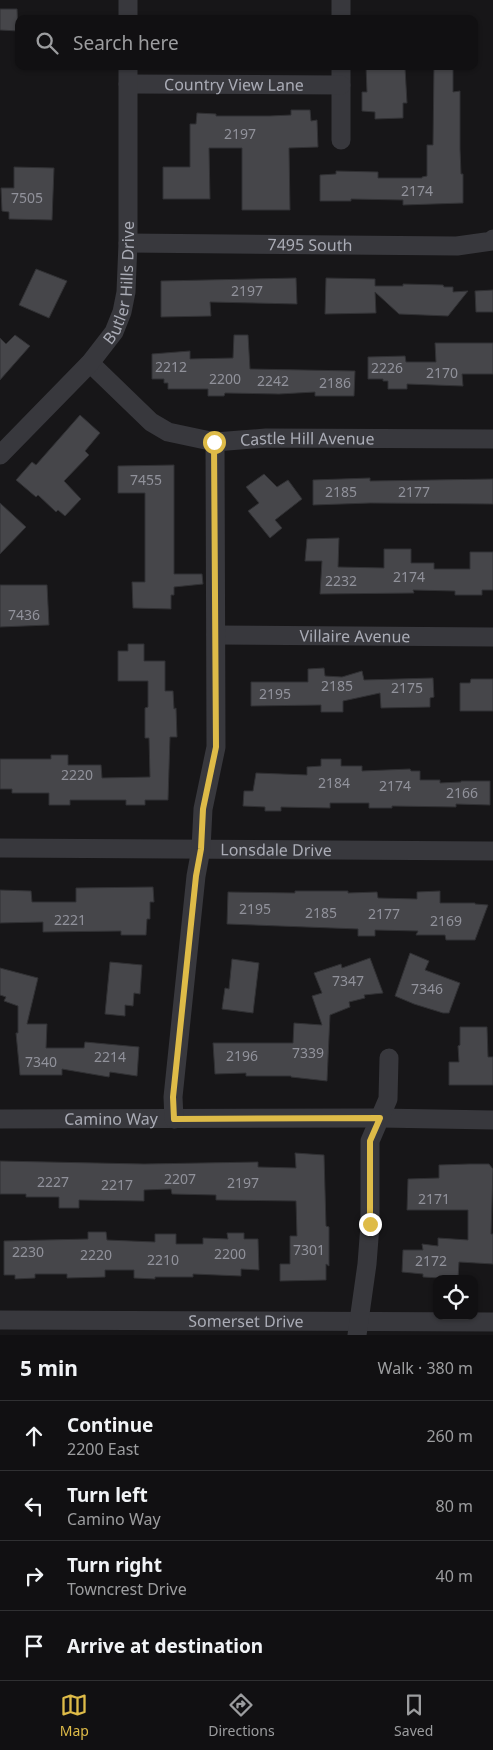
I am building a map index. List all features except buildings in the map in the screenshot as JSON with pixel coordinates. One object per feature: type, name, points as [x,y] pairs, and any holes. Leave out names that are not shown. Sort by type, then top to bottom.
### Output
[{"type":"street","points":[[128,0],[128,15]]},
{"type":"street","points":[[341,0],[341,15]]},
{"type":"street","name":"Country View Lane","points":[[128,75],[341,76],[341,140]]},
{"type":"street","name":"Butler Hills Drive","points":[[0,455],[90,363],[114,332],[122,312],[126,292],[128,243],[128,75]]},
{"type":"street","name":"7495 South","points":[[128,243],[457,246],[493,240]]},
{"type":"street","name":"Castle Hill Avenue","points":[[90,363],[151,422],[168,432],[214,442],[266,438],[493,439]]},
{"type":"street","points":[[174,1119],[173,1097],[196,876],[201,849],[203,809],[216,747],[214,442]]},
{"type":"street","name":"Villaire Avenue","points":[[216,635],[493,637]]},
{"type":"street","name":"Lonsdale Drive","points":[[0,848],[493,851]]},
{"type":"street","points":[[358,1328],[370,1232],[370,1141],[388,1099],[389,1058]]},
{"type":"street","name":"Camino Way","points":[[0,1119],[380,1118],[493,1120]]},
{"type":"street","name":"Somerset Drive","points":[[0,1320],[147,1328],[358,1328],[493,1322]]},
{"type":"route","points":[[214,442],[216,747],[203,809],[201,849],[196,876],[173,1097],[174,1119],[380,1118],[370,1141],[370,1224]]}]
